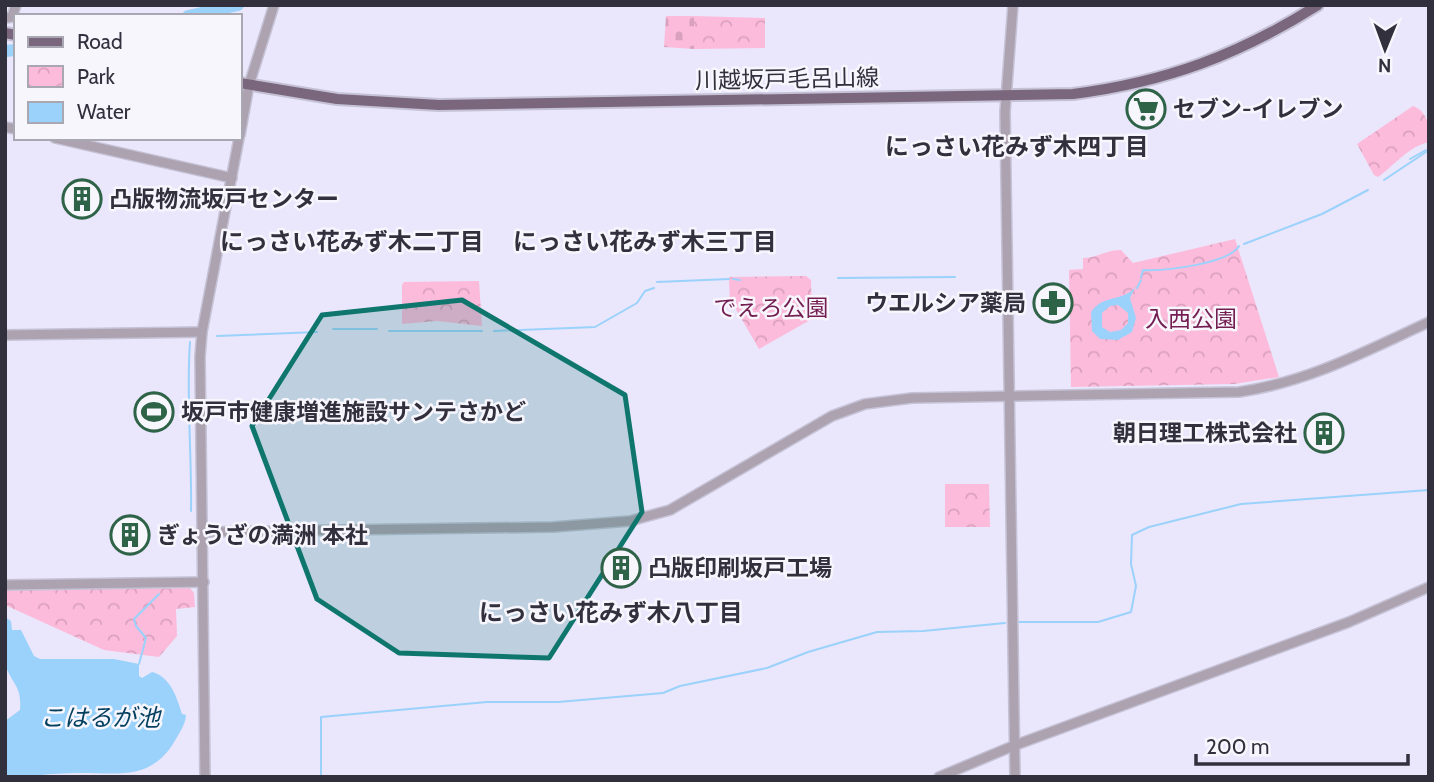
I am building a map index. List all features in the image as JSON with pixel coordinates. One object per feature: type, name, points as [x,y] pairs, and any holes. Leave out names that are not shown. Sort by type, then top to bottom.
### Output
[{"type":"main road","name":"川越坂戸毛呂山線","points":[[245,84],[337,99],[439,105],[1005,96],[1091,92],[1184,71],[1250,46],[1318,5]]},
{"type":"street","points":[[5,18],[12,17],[16,5]]},
{"type":"street","points":[[1013,5],[1005,96],[1015,777]]},
{"type":"street","points":[[242,110],[245,84],[274,6]]},
{"type":"street","points":[[64,140],[232,178]]},
{"type":"street","points":[[205,777],[202,332],[238,140]]},
{"type":"street","points":[[203,532],[553,527],[630,521],[670,510],[819,423],[857,407],[904,399],[1226,393],[1259,389],[1285,384],[1320,372],[1429,322]]},
{"type":"street","points":[[5,335],[202,332]]},
{"type":"street","points":[[5,585],[204,582]]},
{"type":"street","points":[[939,777],[1013,746],[1349,622],[1429,587]]},
{"type":"highlighted area","points":[[462,300],[625,395],[642,512],[549,658],[399,653],[317,599],[252,426],[322,315]]},
{"type":"green space","points":[[666,16],[694,16],[694,49],[664,47]]},
{"type":"green space","points":[[694,16],[765,18],[765,48],[694,49]]},
{"type":"green space","points":[[1413,106],[1425,116],[1429,142],[1409,152],[1378,177],[1374,175],[1357,144]]},
{"type":"green space","name":"入西公園","points":[[1235,239],[1279,377],[1234,384],[1071,387],[1069,270],[1083,269],[1083,258],[1111,251],[1121,250],[1133,263]]},
{"type":"green space","name":"でえろ公園","points":[[806,276],[811,280],[812,319],[759,349],[734,306],[730,306],[729,277]]},
{"type":"green space","points":[[479,281],[482,326],[437,321],[402,324],[404,282]]},
{"type":"green space","points":[[945,484],[989,484],[990,527],[945,527]]},
{"type":"green space","points":[[190,588],[194,593],[195,607],[176,609],[177,636],[159,657],[104,650],[5,605],[5,590]]},
{"type":"water","points":[[1136,286],[1130,298],[1136,318],[1132,332],[1118,340],[1100,339],[1092,331],[1091,312],[1102,302],[1131,291]],"holes":[[[1118,305],[1128,313],[1128,323],[1121,330],[1110,332],[1102,327],[1102,313],[1110,306]]]},
{"type":"water","name":"こはるが池","points":[[5,617],[11,621],[12,630],[21,630],[34,656],[40,659],[114,659],[139,664],[139,676],[142,678],[152,672],[164,678],[178,701],[182,714],[186,715],[173,744],[163,756],[142,770],[5,777],[5,721],[20,710],[20,701],[18,690],[5,663]]},
{"type":"waterway","points":[[197,14],[238,5]]},
{"type":"waterway","points":[[5,51],[14,50]]},
{"type":"waterway","points":[[1410,159],[1426,150]]},
{"type":"waterway","points":[[1384,180],[1429,150]]},
{"type":"waterway","points":[[1244,244],[1322,214],[1368,190]]},
{"type":"waterway","points":[[1141,277],[1143,270],[1180,268],[1210,262],[1233,252],[1239,246]]},
{"type":"waterway","points":[[838,278],[955,277]]},
{"type":"waterway","points":[[657,282],[729,279]]},
{"type":"waterway","points":[[733,279],[740,280]]},
{"type":"waterway","points":[[1137,288],[1141,280]]},
{"type":"waterway","points":[[494,331],[595,327],[637,303],[645,291],[654,288]]},
{"type":"waterway","points":[[333,329],[377,329]]},
{"type":"waterway","points":[[389,331],[482,331]]},
{"type":"waterway","points":[[217,336],[317,332]]},
{"type":"waterway","points":[[190,342],[191,511]]},
{"type":"waterway","points":[[1019,622],[1098,622],[1131,612],[1136,586],[1131,564],[1132,535],[1149,527],[1241,504],[1429,490]]},
{"type":"waterway","points":[[139,664],[146,638],[134,619],[159,594]]},
{"type":"waterway","points":[[321,777],[321,717],[487,702],[558,702],[663,693],[680,686],[767,668],[808,652],[877,632],[923,631],[1005,623]]},
{"type":"place","name":"セブン-イレブン","points":[[1146,109]]},
{"type":"place","name":"凸版物流坂戸センター","points":[[82,199]]},
{"type":"place","name":"ウエルシア薬局","points":[[1053,303]]},
{"type":"place","name":"坂戸市健康増進施設サンテさかど","points":[[154,412]]},
{"type":"place","name":"朝日理工株式会社","points":[[1324,433]]},
{"type":"place","name":"ぎょうざの満洲 本社","points":[[130,535]]},
{"type":"place","name":"凸版印刷坂戸工場","points":[[621,568]]},
{"type":"district","name":"にっさい花みず木四丁目","points":[[1017,147]]},
{"type":"district","name":"にっさい花みず木二丁目","points":[[352,242]]},
{"type":"district","name":"にっさい花みず木三丁目","points":[[645,242]]},
{"type":"district","name":"にっさい花みず木八丁目","points":[[611,613]]}]
